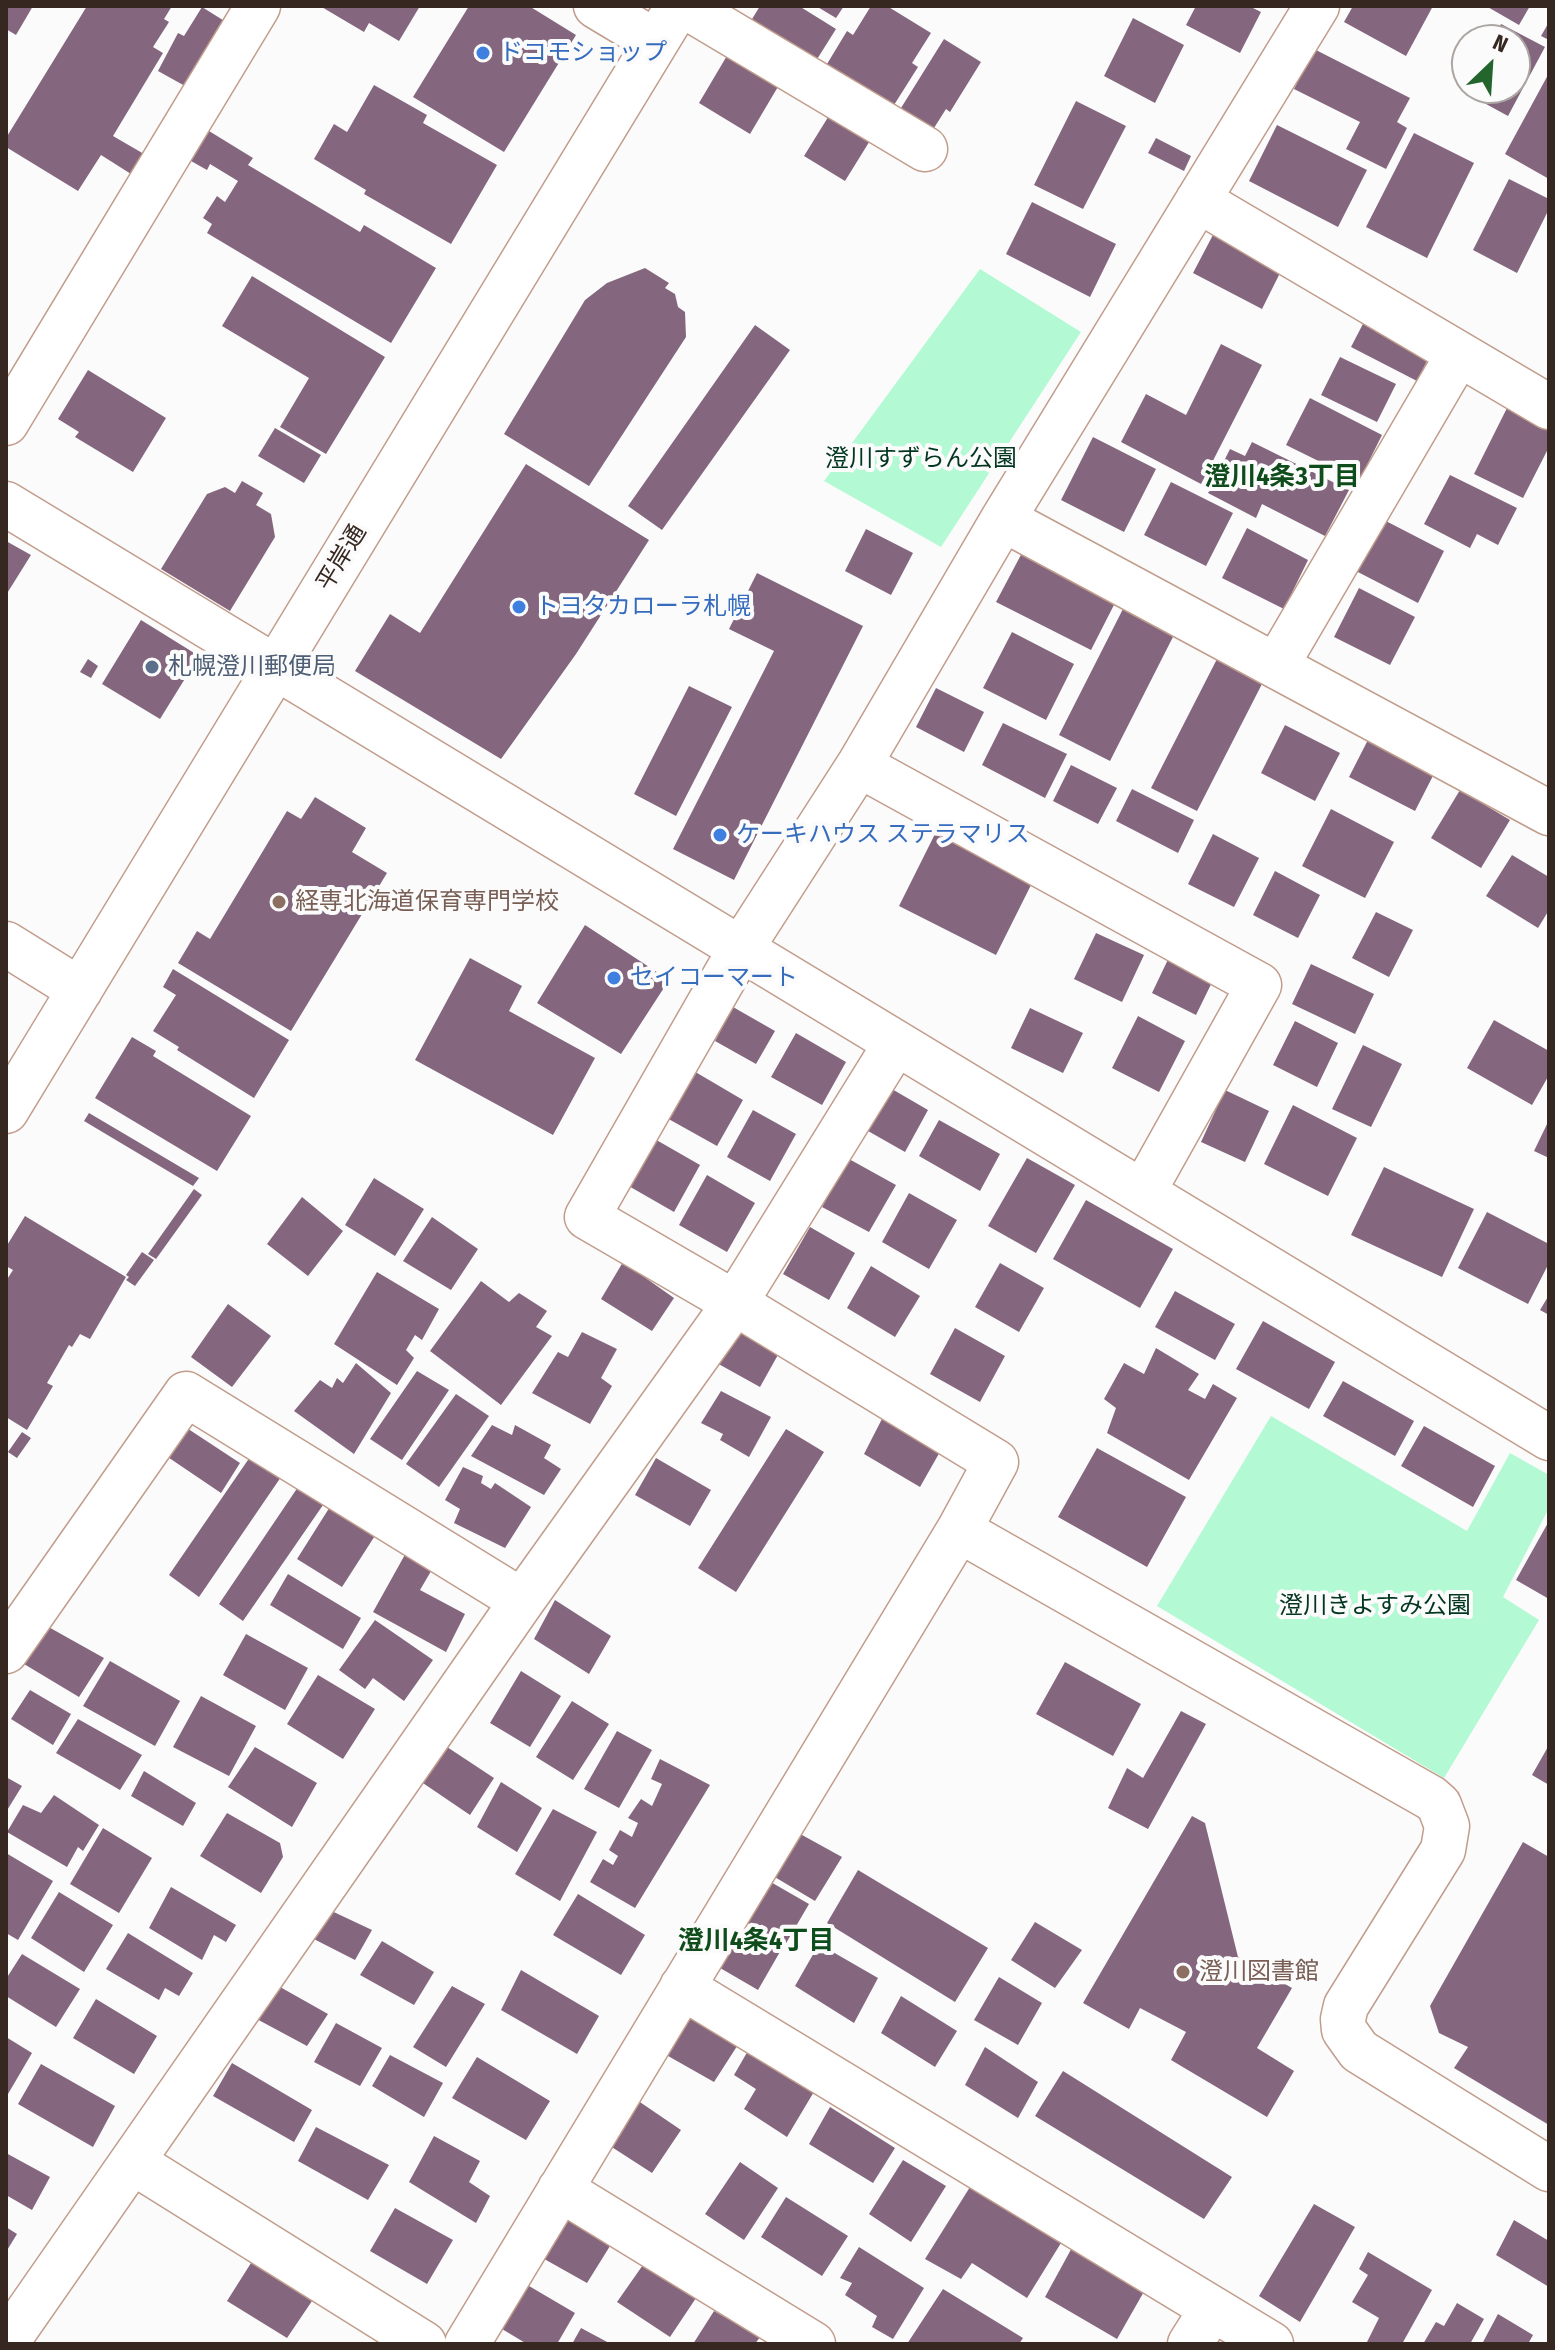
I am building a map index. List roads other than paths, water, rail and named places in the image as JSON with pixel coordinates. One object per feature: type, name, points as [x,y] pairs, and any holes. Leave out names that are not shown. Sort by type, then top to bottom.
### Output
[{"type":"street","points":[[6,423],[258,6]]},
{"type":"street","points":[[596,6],[656,42]]},
{"type":"street","name":"平岸通","points":[[6,1111],[678,6]]},
{"type":"street","points":[[685,6],[925,149]]},
{"type":"street","points":[[467,2344],[959,1530],[996,1462],[587,1217],[740,950],[859,765],[1003,519],[1317,6]]},
{"type":"street","points":[[1198,200],[1549,407]]},
{"type":"street","points":[[1276,666],[1458,355]]},
{"type":"street","points":[[6,504],[1549,1438]]},
{"type":"street","points":[[1003,519],[1549,813]]},
{"type":"street","points":[[859,765],[1259,985],[1143,1192]]},
{"type":"street","points":[[6,944],[80,990]]},
{"type":"street","points":[[6,2343],[522,1601],[735,1303],[896,1043]]},
{"type":"street","points":[[6,1651],[186,1394],[522,1601]]},
{"type":"street","points":[[959,1530],[1439,1805],[1447,1826],[1443,1850],[1346,2006],[1344,2030],[1359,2051],[1549,2169]]},
{"type":"street","points":[[682,1987],[1201,2326],[1271,2344]]},
{"type":"street","points":[[133,2162],[424,2344]]},
{"type":"street","points":[[560,2189],[813,2344]]},
{"type":"place","name":"ドコモショップ","points":[[483,53]]},
{"type":"place","name":"トヨタカローラ札幌","points":[[519,607]]},
{"type":"place","name":"札幌澄川郵便局","points":[[152,667]]},
{"type":"place","name":"ケーキハウス ステラマリス","points":[[720,835]]},
{"type":"place","name":"経専北海道保育専門学校","points":[[279,902]]},
{"type":"place","name":"セイコーマート","points":[[614,978]]},
{"type":"place","name":"澄川図書館","points":[[1183,1972]]},
{"type":"district","name":"澄川4条3丁目","points":[[1282,478]]},
{"type":"district","name":"澄川4条4丁目","points":[[756,1942]]},
{"type":"park label","name":"澄川すずらん公園","points":[[921,459]]},
{"type":"park label","name":"澄川きよすみ公園","points":[[1375,1606]]}]
